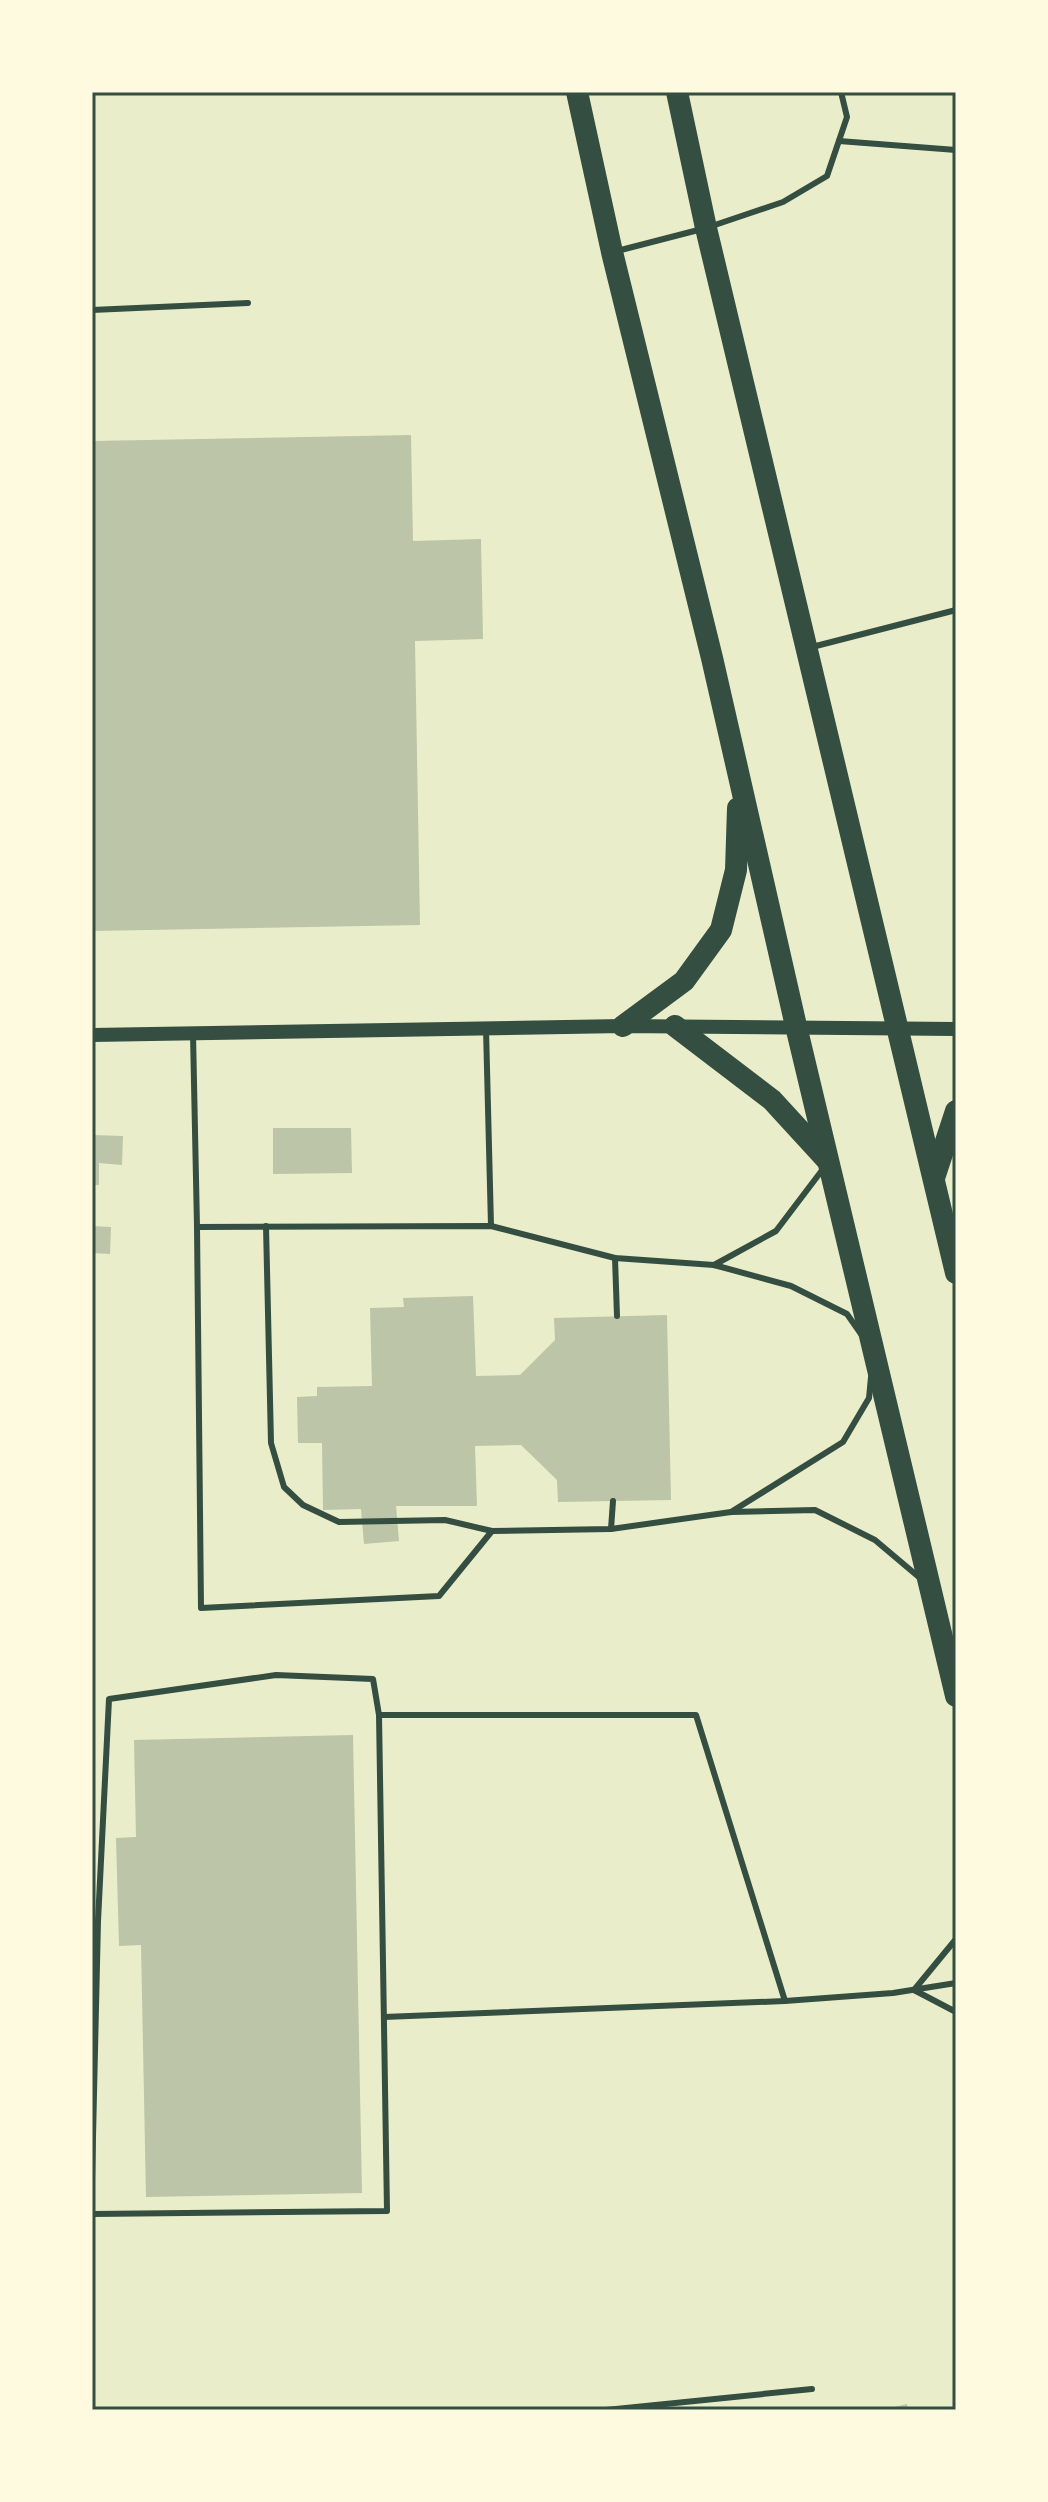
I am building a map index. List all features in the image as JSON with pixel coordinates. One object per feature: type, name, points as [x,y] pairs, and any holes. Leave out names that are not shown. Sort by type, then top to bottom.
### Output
[{"type":"highway","points":[[577,92],[612,252],[956,1696]]},
{"type":"highway","points":[[677,92],[706,228],[956,1273]]},
{"type":"highway","points":[[623,1026],[684,981],[721,930],[736,870],[739,779]]},
{"type":"highway","points":[[675,1026],[772,1100],[828,1161]]},
{"type":"highway","points":[[934,1180],[956,1111]]},
{"type":"street","points":[[92,1035],[623,1026],[956,1029]]},
{"type":"lane","points":[[612,252],[706,228],[783,202],[827,176],[847,117],[841,92]]},
{"type":"lane","points":[[839,141],[956,150]]},
{"type":"lane","points":[[92,310],[248,303]]},
{"type":"lane","points":[[807,648],[956,610]]},
{"type":"lane","points":[[486,1029],[491,1226]]},
{"type":"lane","points":[[193,1034],[201,1608],[439,1596],[492,1531]]},
{"type":"lane","points":[[714,1265],[776,1231],[828,1161]]},
{"type":"lane","points":[[266,1226],[271,1443],[284,1487],[303,1505],[339,1522],[445,1520],[492,1531],[611,1529],[731,1512],[815,1510],[875,1540],[930,1587]]},
{"type":"lane","points":[[197,1227],[491,1226],[615,1258],[714,1265],[791,1286],[847,1314],[874,1351],[869,1398],[843,1442],[731,1512]]},
{"type":"lane","points":[[615,1258],[617,1316]]},
{"type":"lane","points":[[611,1529],[613,1501]]},
{"type":"lane","points":[[92,2180],[98,1921],[109,1699],[276,1675],[373,1679],[379,1715],[387,2211],[92,2214]]},
{"type":"lane","points":[[379,1715],[696,1715],[785,2001]]},
{"type":"lane","points":[[914,1990],[956,1939]]},
{"type":"lane","points":[[384,2017],[785,2001],[914,1990],[956,1983]]},
{"type":"lane","points":[[914,1990],[956,2012]]},
{"type":"lane","points":[[606,2410],[812,2389]]},
{"type":"building","points":[[411,435],[413,541],[481,539],[483,639],[415,641],[420,925],[92,931],[92,441]]},
{"type":"building","points":[[273,1128],[351,1128],[352,1173],[273,1174]]},
{"type":"building","points":[[92,1135],[123,1136],[122,1165],[99,1163],[99,1185],[92,1185]]},
{"type":"building","points":[[92,1226],[111,1227],[110,1254],[92,1253]]},
{"type":"building","points":[[473,1296],[476,1376],[520,1375],[555,1340],[554,1318],[667,1315],[671,1500],[558,1502],[557,1480],[521,1445],[475,1446],[477,1506],[396,1506],[399,1541],[364,1544],[361,1509],[323,1510],[322,1443],[298,1443],[297,1397],[317,1396],[317,1387],[372,1386],[370,1308],[404,1307],[403,1298]]},
{"type":"building","points":[[353,1735],[362,2193],[146,2197],[141,1945],[119,1946],[116,1838],[136,1837],[134,1740]]},
{"type":"building","points":[[907,2404],[908,2410],[887,2410],[887,2409]]}]
